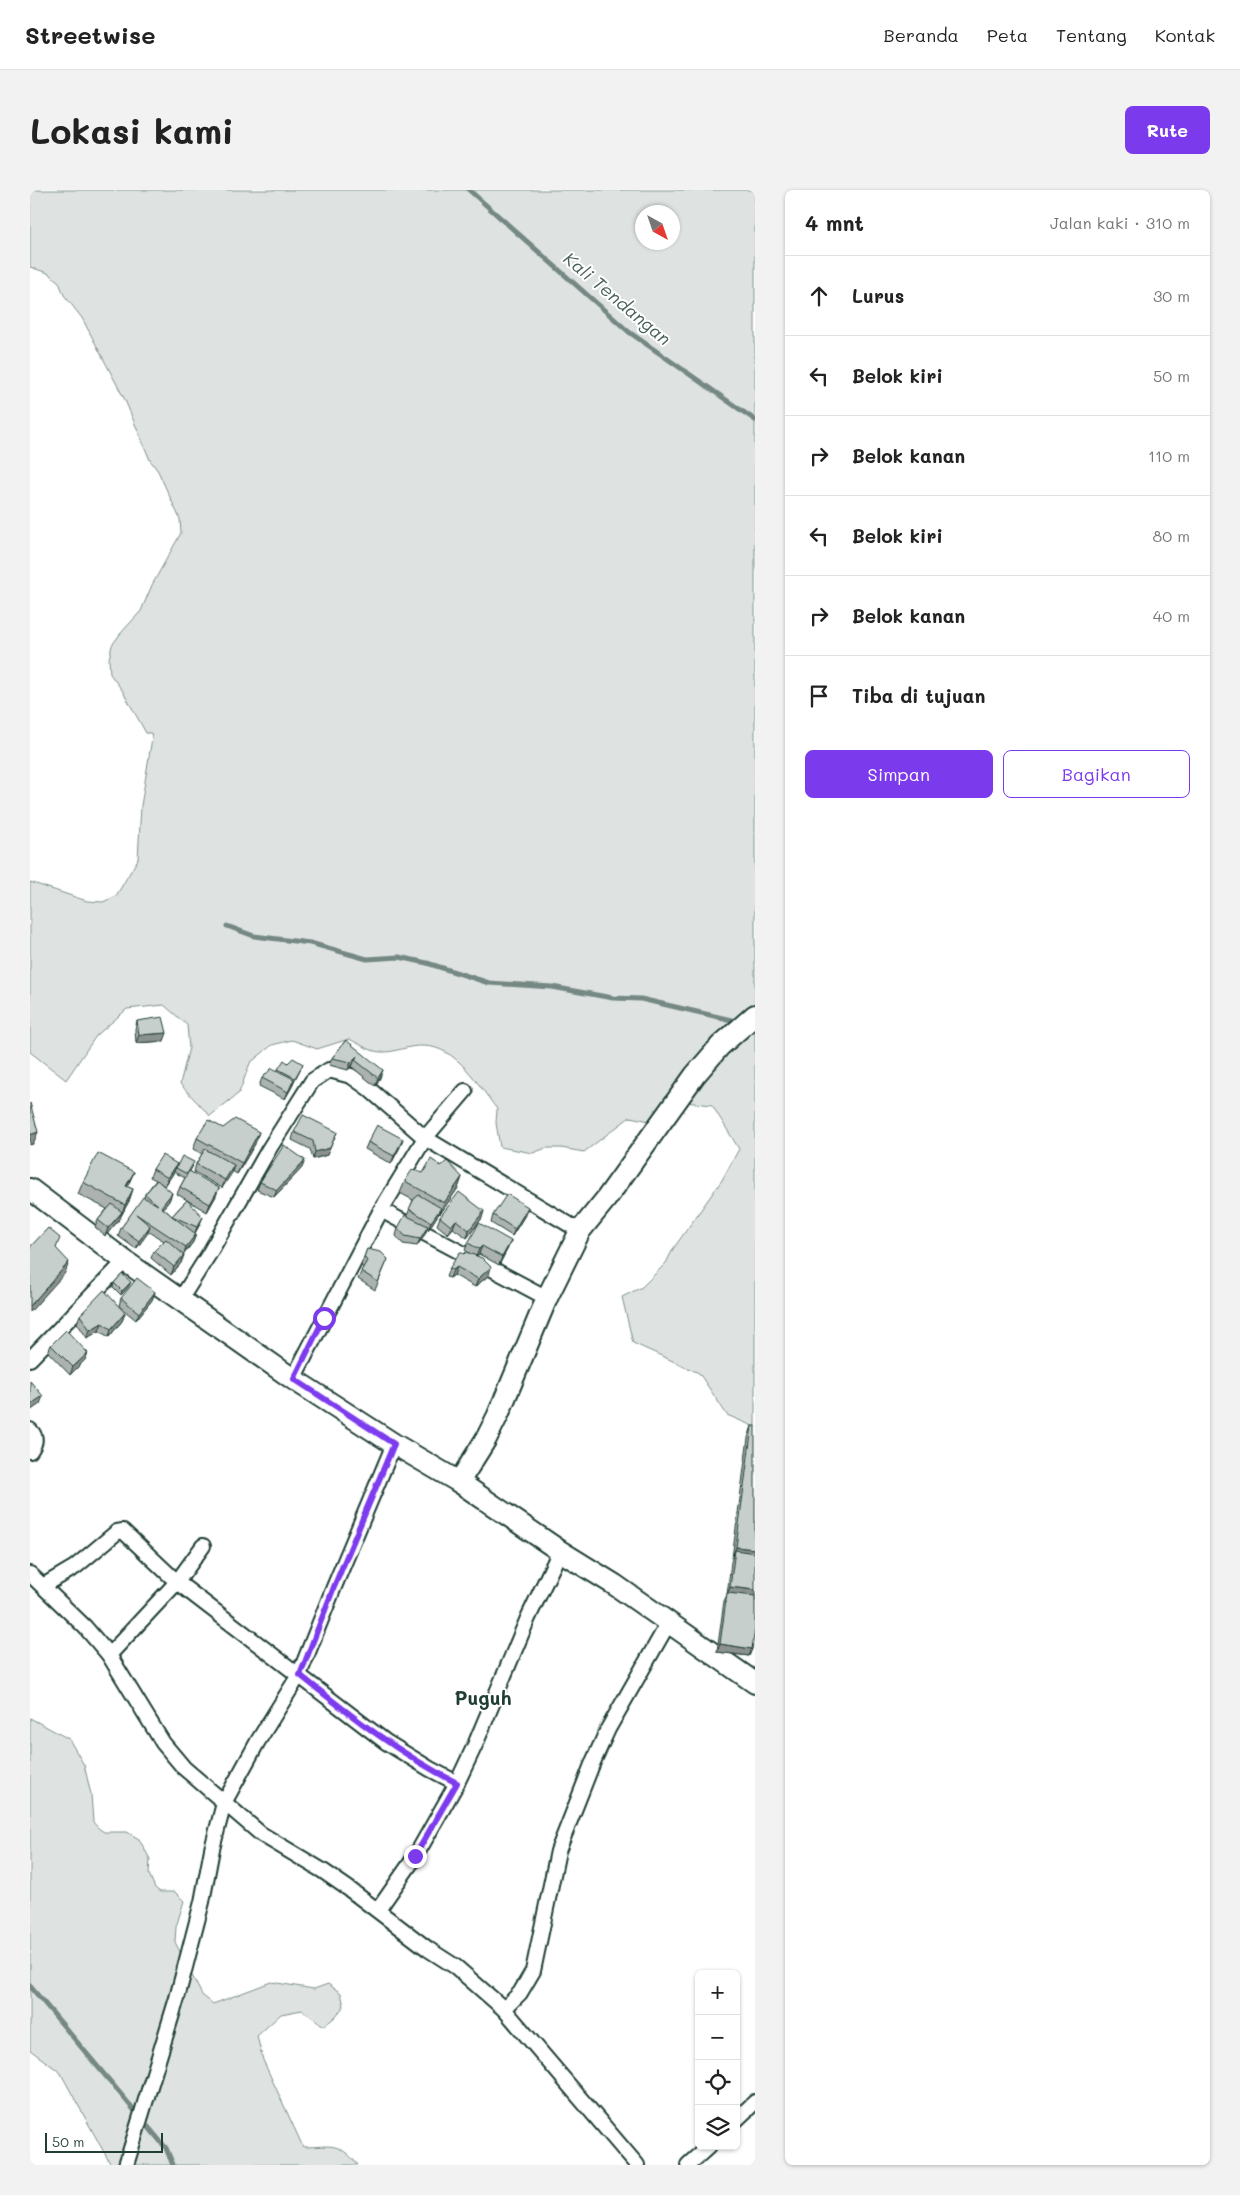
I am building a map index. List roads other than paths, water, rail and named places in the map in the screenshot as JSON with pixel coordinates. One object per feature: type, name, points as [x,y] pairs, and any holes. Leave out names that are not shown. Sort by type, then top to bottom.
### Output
[{"type":"street","points":[[459,1482],[486,1439],[498,1415],[547,1298],[580,1231],[606,1199],[695,1075],[720,1046],[755,1014]]},
{"type":"street","points":[[180,1300],[209,1254],[269,1149],[312,1081],[321,1073],[329,1070],[351,1076],[368,1088],[425,1138],[580,1231]]},
{"type":"street","points":[[294,1379],[380,1210],[425,1138],[465,1091]]},
{"type":"street","points":[[30,1190],[125,1261],[294,1379],[394,1444],[459,1482],[560,1551],[615,1585],[755,1683]]},
{"type":"street","points":[[380,1210],[547,1298]]},
{"type":"street","points":[[30,1359],[125,1261]]},
{"type":"street","points":[[30,1430],[36,1442],[30,1451]]},
{"type":"street","points":[[126,2165],[177,1998],[202,1902],[212,1849],[224,1803],[244,1765],[300,1675],[334,1587],[394,1444]]},
{"type":"street","points":[[43,1586],[75,1567],[117,1532],[123,1531],[177,1582],[386,1742],[457,1783]]},
{"type":"street","points":[[109,1656],[177,1582],[203,1546]]},
{"type":"street","points":[[378,1910],[415,1856],[457,1783],[475,1745],[528,1618],[560,1551]]},
{"type":"street","points":[[30,1574],[86,1627],[109,1656],[173,1756],[184,1768],[261,1834],[323,1871],[378,1910],[428,1949],[456,1967],[504,2009],[637,2165]]},
{"type":"street","points":[[504,2009],[520,1993],[533,1970],[558,1851],[592,1762],[608,1729],[669,1622]]},
{"type":"street","points":[[740,2116],[755,2102]]},
{"type":"street","points":[[688,2165],[705,2150]]},
{"type":"waterway","name":"Kali Tendangan","points":[[469,190],[629,332],[755,420]]},
{"type":"waterway","points":[[227,926],[254,936],[310,943],[367,959],[399,957],[427,963],[489,983],[552,987],[613,998],[641,999],[740,1022]]},
{"type":"waterway","points":[[30,1986],[166,2148],[173,2165]]},
{"type":"district","name":"Puguh","points":[[483,1698]]}]
